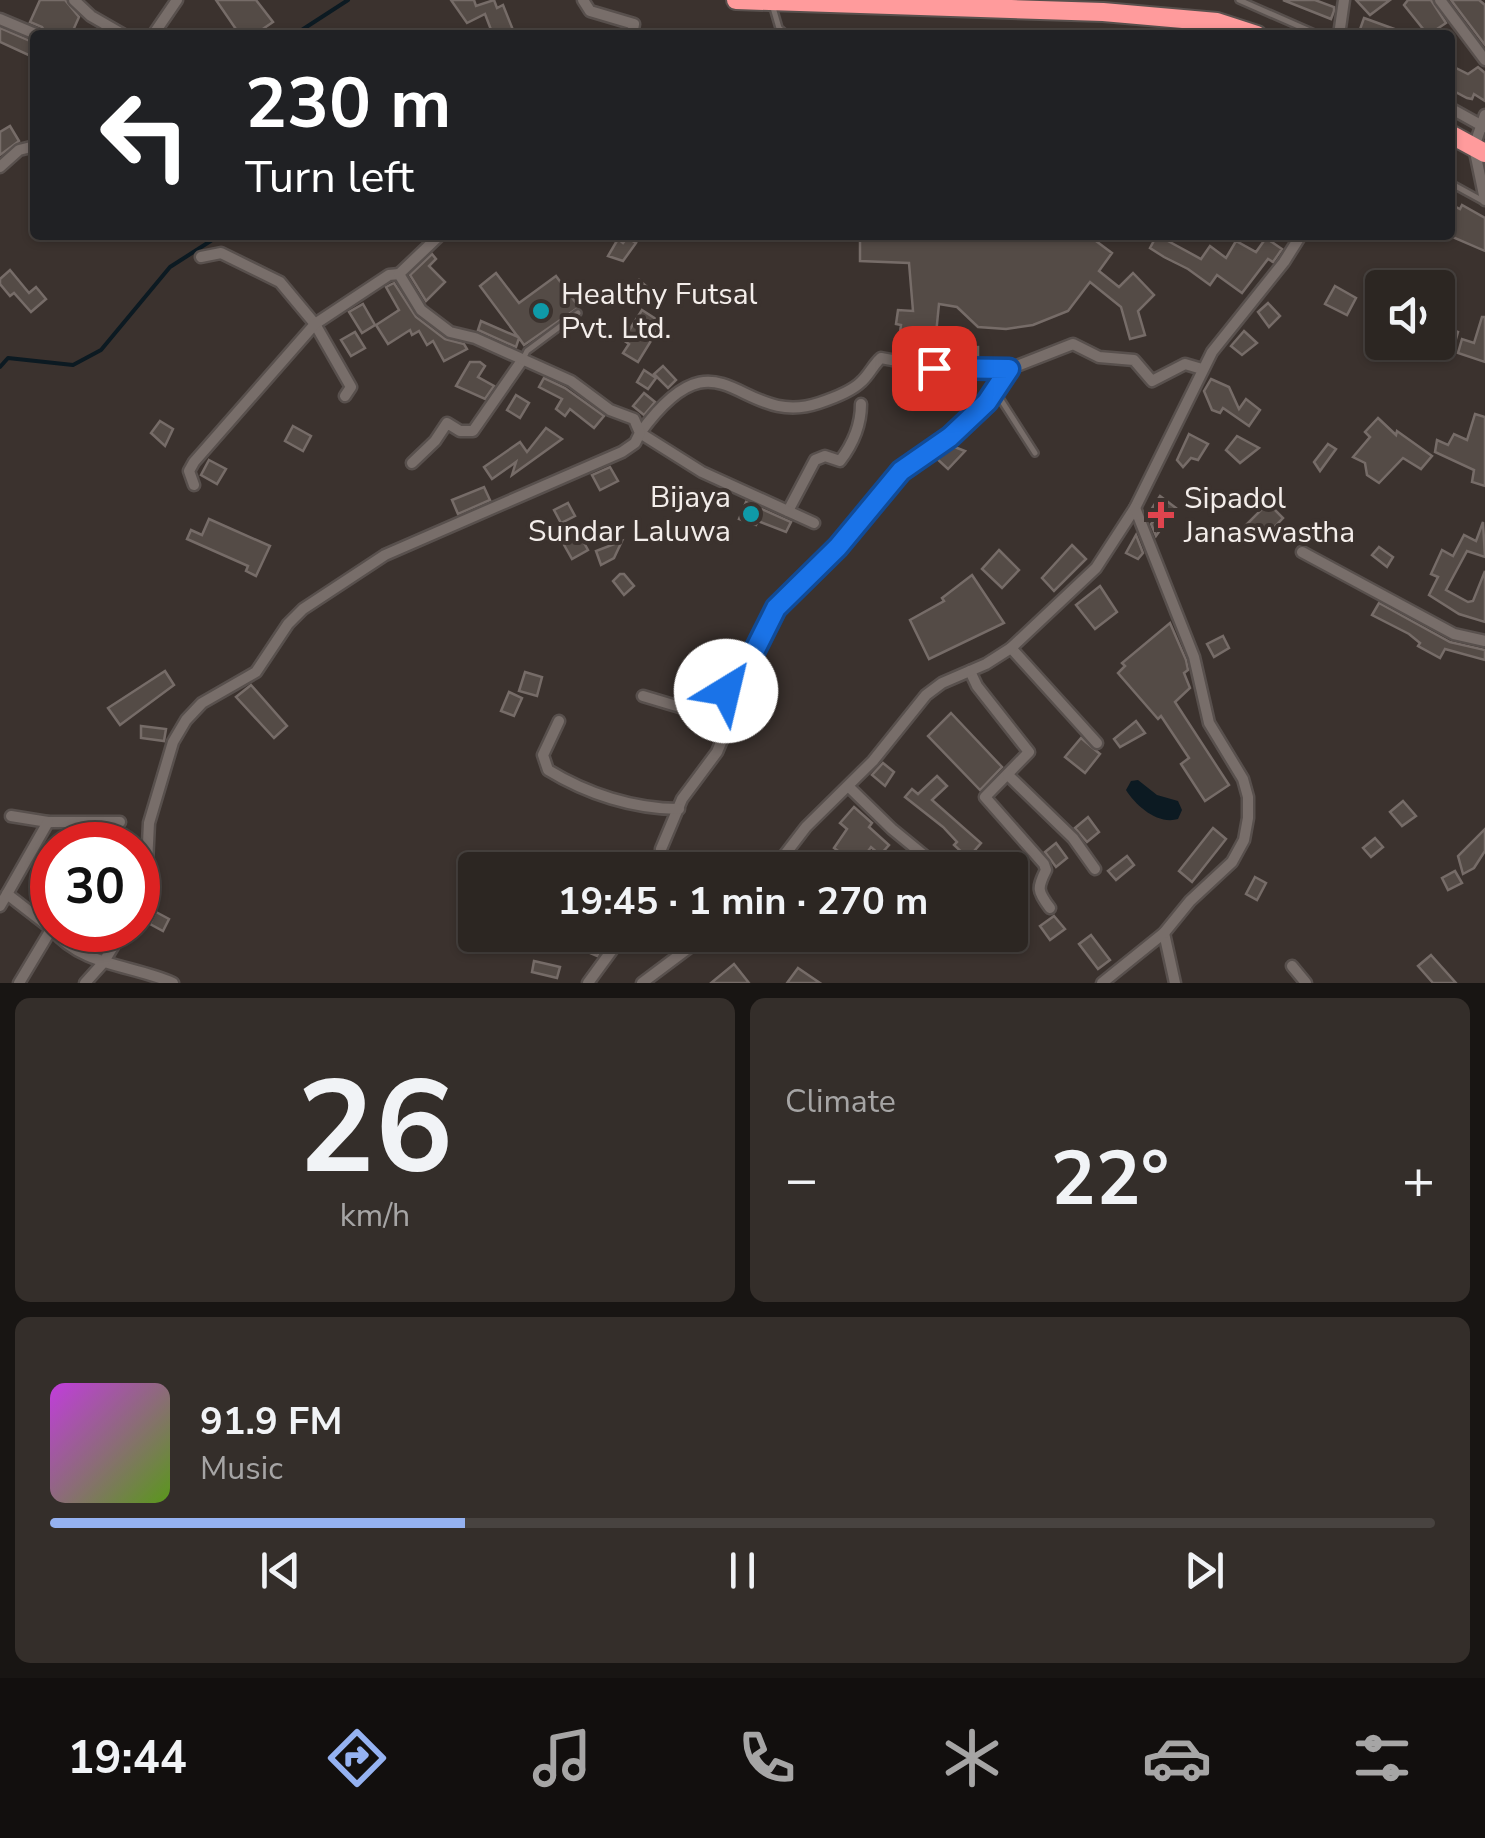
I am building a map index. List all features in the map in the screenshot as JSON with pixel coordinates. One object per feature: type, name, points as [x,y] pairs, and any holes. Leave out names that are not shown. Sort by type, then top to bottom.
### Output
[{"type":"highway","points":[[736,0],[1032,4],[1217,22],[1242,30]]},
{"type":"highway","points":[[1455,137],[1480,150]]},
{"type":"street","points":[[74,0],[115,30]]},
{"type":"street","points":[[156,30],[177,0]]},
{"type":"street","points":[[583,0],[590,12],[634,24],[633,30]]},
{"type":"street","points":[[1340,30],[1344,0]]},
{"type":"street","points":[[1440,0],[1485,60]]},
{"type":"street","points":[[0,19],[30,32]]},
{"type":"street","points":[[1455,110],[1484,123],[1480,150],[1485,201]]},
{"type":"street","points":[[0,167],[19,150],[30,147]]},
{"type":"street","points":[[194,484],[188,470],[194,462],[314,324],[389,275],[399,274],[435,240]]},
{"type":"street","points":[[787,852],[806,828],[850,787],[926,695],[1010,648],[1096,568],[1135,508],[1202,368],[1298,240]]},
{"type":"street","points":[[201,257],[221,253],[280,282],[314,324],[351,387],[345,396]]},
{"type":"street","points":[[399,274],[421,310],[450,332],[475,338],[571,380],[610,410],[634,419],[640,433],[702,472],[814,522]]},
{"type":"street","points":[[149,822],[173,742],[186,720],[202,703],[256,672],[303,608],[385,555],[622,452],[635,443],[657,410],[695,382],[711,380],[789,408],[817,404],[860,384],[881,358],[934,368],[1009,369],[1073,344],[1099,357],[1134,360],[1152,381],[1185,364],[1202,368]]},
{"type":"street","points":[[437,413],[460,431],[473,431],[523,358]]},
{"type":"street","points":[[710,716],[751,658],[768,618],[783,600],[838,547],[901,471],[950,437],[996,392],[1009,369]]},
{"type":"street","points":[[788,511],[815,460],[825,456],[840,460],[844,456],[857,431],[861,404]]},
{"type":"street","points":[[412,464],[447,423]]},
{"type":"street","points":[[1102,983],[1164,934],[1190,900],[1232,862],[1244,840],[1248,797],[1234,762],[1209,723],[1194,657],[1135,508]]},
{"type":"street","points":[[1302,552],[1454,634],[1485,641]]},
{"type":"street","points":[[1010,648],[1096,743]]},
{"type":"street","points":[[970,672],[988,702],[1029,752],[985,797],[1044,864],[1046,870],[1037,884],[1038,892],[1050,908]]},
{"type":"street","points":[[643,696],[710,716],[721,727],[722,740],[710,765],[686,790],[661,852]]},
{"type":"street","points":[[559,721],[543,755],[548,770],[627,804],[679,809]]},
{"type":"street","points":[[1008,775],[1058,821],[1095,869]]},
{"type":"street","points":[[850,787],[920,852]]},
{"type":"street","points":[[11,816],[48,822]]},
{"type":"street","points":[[0,906],[30,854]]},
{"type":"street","points":[[7,894],[30,912]]},
{"type":"street","points":[[1164,934],[1176,983]]},
{"type":"street","points":[[19,983],[39,952]]},
{"type":"street","points":[[82,952],[103,963],[156,975],[173,983]]},
{"type":"street","points":[[85,983],[110,952]]},
{"type":"street","points":[[588,983],[611,952]]},
{"type":"street","points":[[642,983],[683,952]]},
{"type":"street","points":[[1292,966],[1306,983]]},
{"type":"lane","points":[[1239,0],[1307,30]]},
{"type":"lane","points":[[771,1],[774,17],[783,30]]},
{"type":"lane","points":[[1455,186],[1485,201]]},
{"type":"lane","points":[[523,358],[578,313]]},
{"type":"lane","points":[[996,392],[1035,453]]},
{"type":"water","points":[[1138,780],[1157,795],[1178,801],[1182,810],[1178,819],[1155,817],[1136,802],[1126,790],[1131,781]]},
{"type":"building","points":[[40,0],[65,0],[79,17],[73,30],[44,30],[30,22]]},
{"type":"building","points":[[216,0],[256,0],[273,22],[261,30],[237,30]]},
{"type":"building","points":[[451,0],[474,0],[476,6],[494,0],[497,8],[503,5],[513,30],[491,30],[485,14],[467,23]]},
{"type":"building","points":[[1283,0],[1315,0],[1334,7],[1334,11],[1331,19]]},
{"type":"building","points":[[1356,0],[1390,0],[1370,15]]},
{"type":"building","points":[[1408,0],[1431,0],[1446,23],[1436,30],[1424,30],[1404,5]]},
{"type":"building","points":[[1451,0],[1479,0],[1485,5],[1485,45]]},
{"type":"building","points":[[1364,18],[1397,30],[1360,30]]},
{"type":"building","points":[[0,28],[30,41],[30,56],[0,42]]},
{"type":"building","points":[[1478,67],[1485,73],[1485,101],[1474,94],[1472,99],[1455,92],[1455,68],[1468,74]]},
{"type":"building","points":[[10,126],[19,141],[0,155],[0,132]]},
{"type":"building","points":[[1462,205],[1485,218],[1485,251],[1455,238],[1455,206],[1460,209]]},
{"type":"building","points":[[617,240],[636,243],[623,261],[608,256]]},
{"type":"building","points":[[860,240],[1095,240],[1112,253],[1099,271],[1119,287],[1133,273],[1154,295],[1138,311],[1145,335],[1130,339],[1121,307],[1090,282],[1068,311],[1033,325],[1006,329],[978,327],[957,307],[939,304],[936,334],[909,335],[900,332],[901,325],[896,324],[898,310],[913,311],[909,263],[860,261]]},
{"type":"building","points":[[1154,240],[1166,240],[1201,259],[1210,246],[1226,258],[1236,241],[1256,252],[1265,240],[1282,249],[1273,262],[1268,259],[1242,293],[1217,275],[1210,285],[1150,248]]},
{"type":"building","points":[[432,254],[436,259],[429,266],[445,282],[426,301],[410,275]]},
{"type":"building","points":[[10,270],[29,293],[36,287],[46,299],[31,312],[0,284]]},
{"type":"building","name":"Healthy Futsal Pvt. Ltd.","points":[[496,273],[519,303],[556,276],[579,307],[524,345],[519,338],[516,347],[478,330],[481,321],[518,337],[480,286]]},
{"type":"building","points":[[639,280],[654,293],[645,304],[629,289]]},
{"type":"building","points":[[394,283],[416,317],[445,339],[464,344],[467,349],[444,361],[433,341],[427,345],[419,331],[412,335],[410,330],[388,344],[376,325],[399,310],[386,287]]},
{"type":"building","points":[[1335,286],[1356,298],[1347,315],[1325,304]]},
{"type":"building","points":[[1268,303],[1280,316],[1269,327],[1258,312]]},
{"type":"building","points":[[363,304],[375,325],[362,333],[349,312]]},
{"type":"building","points":[[642,310],[662,323],[638,362],[623,353],[629,344],[623,340]]},
{"type":"building","points":[[1482,317],[1485,362],[1458,353],[1462,339],[1474,343]]},
{"type":"building","points":[[1244,331],[1257,343],[1242,355],[1231,346]]},
{"type":"building","points":[[355,332],[365,348],[351,356],[341,340]]},
{"type":"building","points":[[978,347],[978,360],[940,359],[940,349]]},
{"type":"building","points":[[470,362],[485,366],[478,377],[494,386],[485,399],[456,386]]},
{"type":"building","points":[[663,366],[676,380],[668,388],[654,374]]},
{"type":"building","points":[[644,370],[656,378],[648,389],[637,382]]},
{"type":"building","points":[[544,378],[604,416],[594,428],[570,409],[565,416],[556,409],[562,399],[539,387]]},
{"type":"building","points":[[1211,379],[1229,387],[1239,409],[1246,399],[1260,410],[1249,426],[1223,408],[1220,413],[1212,410],[1204,391]]},
{"type":"building","points":[[644,393],[655,402],[644,415],[633,406]]},
{"type":"building","points":[[516,395],[529,403],[520,418],[507,410]]},
{"type":"building","points":[[1475,414],[1485,417],[1485,486],[1472,482],[1474,470],[1435,452],[1437,440],[1448,445],[1454,434],[1467,440]]},
{"type":"building","points":[[1378,418],[1396,435],[1397,431],[1432,456],[1421,469],[1403,458],[1379,483],[1367,475],[1365,463],[1353,457],[1370,437],[1365,432]]},
{"type":"building","points":[[160,421],[173,429],[165,446],[151,433]]},
{"type":"building","points":[[293,426],[311,436],[303,451],[285,441]]},
{"type":"building","points":[[546,428],[562,439],[512,475],[516,462],[492,479],[484,467],[520,442],[527,452]]},
{"type":"building","points":[[1189,434],[1208,444],[1198,460],[1191,458],[1183,467],[1177,460]]},
{"type":"building","points":[[1237,436],[1259,448],[1240,463],[1226,450]]},
{"type":"building","points":[[1328,444],[1336,449],[1320,471],[1314,462]]},
{"type":"building","points":[[952,446],[965,451],[948,469],[935,457]]},
{"type":"building","points":[[209,460],[226,469],[217,484],[201,475]]},
{"type":"building","points":[[610,467],[618,481],[600,490],[592,475]]},
{"type":"building","points":[[484,487],[490,500],[458,514],[452,500]]},
{"type":"building","name":"Sipadol Janaswastha","points":[[1160,496],[1176,508],[1156,536],[1151,524],[1156,518],[1149,513]]},
{"type":"building","points":[[746,502],[791,522],[786,532],[758,521],[756,525],[739,519]]},
{"type":"building","points":[[568,503],[575,516],[561,523],[554,510]]},
{"type":"building","points":[[1268,503],[1283,518],[1261,541],[1245,526]]},
{"type":"building","points":[[209,519],[270,546],[256,576],[246,571],[248,566],[187,539],[191,530],[202,535]]},
{"type":"building","points":[[1483,522],[1485,557],[1467,551],[1446,590],[1473,601],[1485,571],[1485,622],[1459,614],[1429,595],[1438,577],[1431,574],[1442,550],[1453,556],[1464,535],[1476,541]]},
{"type":"building","points":[[579,534],[588,550],[572,559],[563,543]]},
{"type":"building","points":[[1136,535],[1143,553],[1138,559],[1126,553]]},
{"type":"building","points":[[622,541],[614,558],[601,565],[596,551]]},
{"type":"building","points":[[1072,545],[1086,559],[1054,591],[1042,578]]},
{"type":"building","points":[[1379,547],[1393,557],[1387,567],[1372,555]]},
{"type":"building","points":[[999,550],[1019,570],[1002,588],[982,569]]},
{"type":"building","points":[[620,574],[634,586],[624,595],[613,581]]},
{"type":"building","points":[[972,575],[1004,623],[929,659],[910,620],[944,601],[942,598]]},
{"type":"building","points":[[1100,586],[1117,612],[1095,629],[1076,605]]},
{"type":"building","points":[[1379,603],[1450,642],[1485,650],[1485,660],[1445,649],[1440,658],[1418,646],[1420,643],[1409,634],[1372,615]]},
{"type":"building","points":[[1170,623],[1186,660],[1188,670],[1184,673],[1190,688],[1175,702],[1229,785],[1205,801],[1181,764],[1189,758],[1161,716],[1158,719],[1118,673],[1125,666],[1122,663]]},
{"type":"building","points":[[1223,636],[1229,648],[1214,657],[1207,644]]},
{"type":"building","points":[[165,671],[174,685],[120,725],[108,708]]},
{"type":"building","points":[[525,672],[542,677],[537,696],[519,691]]},
{"type":"building","points":[[251,685],[287,726],[274,738],[236,697]]},
{"type":"building","points":[[509,692],[522,698],[514,716],[501,711]]},
{"type":"building","points":[[951,713],[1002,767],[980,790],[928,736]]},
{"type":"building","points":[[1136,721],[1145,733],[1120,747],[1114,739]]},
{"type":"building","points":[[141,726],[166,729],[164,741],[141,738]]},
{"type":"building","points":[[1081,738],[1100,754],[1085,773],[1065,757]]},
{"type":"building","points":[[883,763],[894,772],[885,786],[872,775]]},
{"type":"building","points":[[937,776],[947,786],[932,800],[981,843],[973,852],[962,852],[943,827],[905,797],[912,789],[918,794]]},
{"type":"building","points":[[1403,801],[1416,816],[1402,826],[1390,812]]},
{"type":"building","points":[[854,807],[889,845],[883,852],[871,847],[867,852],[840,852],[834,848],[847,829],[840,823]]},
{"type":"building","points":[[1088,817],[1099,832],[1087,842],[1075,828]]},
{"type":"building","points":[[1213,828],[1226,839],[1192,882],[1179,871]]},
{"type":"building","points":[[1485,829],[1485,851],[1474,868],[1463,874],[1458,856]]},
{"type":"building","points":[[1375,838],[1383,847],[1371,857],[1363,848]]},
{"type":"building","points":[[1056,843],[1067,858],[1056,867],[1045,852]]},
{"type":"building","points":[[1127,856],[1134,865],[1116,880],[1108,871]]},
{"type":"building","points":[[1455,871],[1462,883],[1448,890],[1442,878]]},
{"type":"building","points":[[1255,877],[1266,883],[1257,900],[1246,894]]},
{"type":"building","points":[[160,914],[169,919],[163,931],[160,929]]},
{"type":"building","points":[[1054,916],[1065,929],[1050,940],[1040,926]]},
{"type":"building","points":[[1091,935],[1110,960],[1098,969],[1079,944]]},
{"type":"building","points":[[1431,955],[1456,983],[1433,983],[1418,966]]},
{"type":"building","points":[[534,961],[560,967],[557,978],[532,972]]},
{"type":"building","points":[[734,964],[749,983],[711,983]]},
{"type":"building","points":[[798,968],[820,983],[787,983]]},
{"type":"waterway","points":[[302,30],[348,0]]},
{"type":"waterway","points":[[0,367],[8,358],[73,365],[101,350],[170,267],[212,240]]},
{"type":"place","name":"Healthy Futsal Pvt. Ltd.","points":[[541,311]]},
{"type":"place","name":"Bijaya Sundar Laluwa","points":[[751,514]]},
{"type":"place","name":"Sipadol Janaswastha","points":[[1161,515]]},
{"type":"route","points":[[726,691],[751,658],[776,608],[838,547],[901,471],[950,437],[987,402],[1009,369],[934,368]]}]
